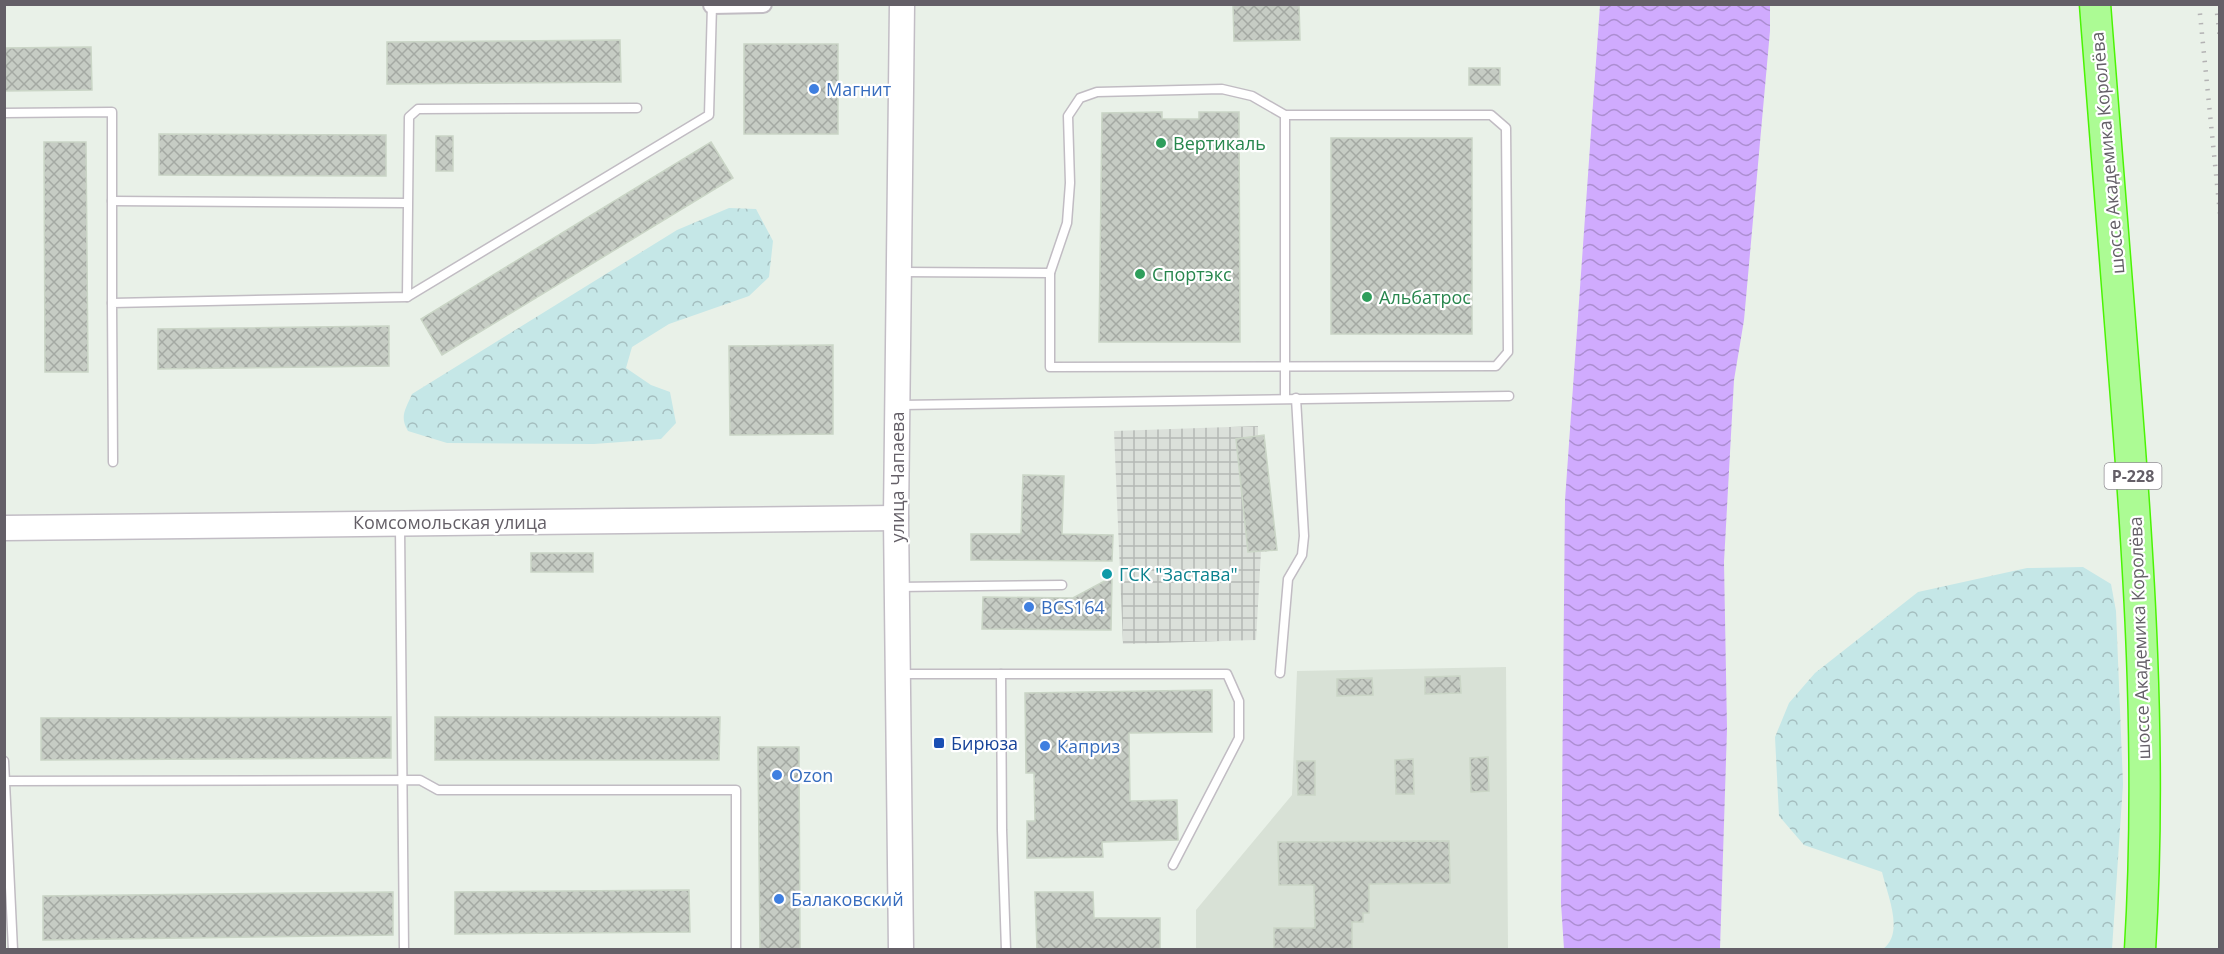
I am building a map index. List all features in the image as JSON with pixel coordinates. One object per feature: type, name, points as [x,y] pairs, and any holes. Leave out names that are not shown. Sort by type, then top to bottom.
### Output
[{"type":"highway","name":"шоссе Академика Королёва","points":[[2095,4],[2134,486],[2141,621],[2144,754],[2140,950]]},
{"type":"main road","name":"улица Чапаева","points":[[901,950],[896,518],[902,4]]},
{"type":"main road","name":"Комсомольская улица","points":[[4,528],[896,518]]},
{"type":"street","points":[[712,5],[763,4]]},
{"type":"lane","points":[[112,303],[407,297],[709,115],[712,5]]},
{"type":"lane","points":[[1222,89],[1252,96],[1285,115],[1491,115],[1506,128],[1508,352],[1496,366],[1050,367],[1050,273],[1067,223],[1070,183],[1068,116],[1080,98],[1097,92],[1222,89]]},
{"type":"lane","points":[[407,297],[409,117],[418,109],[637,108]]},
{"type":"lane","points":[[4,113],[112,112],[113,462]]},
{"type":"lane","points":[[1285,115],[1285,398]]},
{"type":"lane","points":[[112,201],[407,203]]},
{"type":"lane","points":[[899,272],[1050,273]]},
{"type":"lane","points":[[897,405],[1509,396]]},
{"type":"lane","points":[[1280,673],[1288,579],[1302,555],[1305,536],[1296,398]]},
{"type":"lane","points":[[400,522],[404,950]]},
{"type":"lane","points":[[897,586],[1062,585]]},
{"type":"lane","points":[[898,674],[1227,674],[1239,701],[1239,738],[1173,865]]},
{"type":"lane","points":[[1001,674],[1002,830],[1006,950]]},
{"type":"lane","points":[[4,761],[13,950]]},
{"type":"lane","points":[[5,781],[420,780],[438,790],[736,790],[736,950]]},
{"type":"shaded area","points":[[1258,426],[1258,436],[1264,435],[1277,550],[1261,552],[1256,640],[1123,644],[1114,431]]},
{"type":"shaded area","points":[[1506,667],[1508,949],[1196,950],[1196,910],[1292,795],[1297,671]]},
{"type":"green space","points":[[729,208],[756,209],[773,241],[769,277],[749,296],[669,324],[632,347],[626,368],[651,385],[670,392],[676,423],[661,439],[594,444],[447,443],[408,431],[404,417],[412,394],[677,230]]},
{"type":"green space","points":[[2083,567],[2111,584],[2116,611],[2123,784],[2112,949],[1883,949],[1893,933],[1894,923],[1882,872],[1804,845],[1779,816],[1775,737],[1789,703],[1815,673],[1918,592],[2027,568]]},
{"type":"water","points":[[1600,5],[1770,5],[1770,31],[1744,320],[1734,380],[1724,562],[1727,729],[1720,949],[1564,949],[1561,903],[1565,500]]},
{"type":"building","points":[[1233,4],[1299,4],[1300,40],[1234,41]]},
{"type":"building","points":[[620,40],[621,82],[387,84],[387,42]]},
{"type":"building","points":[[744,44],[838,44],[838,134],[744,134]]},
{"type":"building","points":[[91,47],[92,90],[4,91],[4,48]]},
{"type":"building","points":[[1469,68],[1500,68],[1500,85],[1469,85]]},
{"type":"building","points":[[1162,112],[1162,119],[1199,119],[1199,112],[1239,112],[1240,342],[1099,342],[1102,113]]},
{"type":"building","points":[[159,134],[386,135],[386,176],[159,175]]},
{"type":"building","points":[[436,136],[453,136],[453,171],[436,171]]},
{"type":"building","points":[[1331,138],[1472,138],[1472,334],[1331,334]]},
{"type":"building","points":[[44,142],[86,142],[88,372],[45,372]]},
{"type":"building","points":[[711,142],[733,178],[442,355],[421,319]]},
{"type":"building","points":[[389,326],[389,366],[158,369],[158,329]]},
{"type":"building","points":[[833,345],[833,434],[730,435],[729,346]]},
{"type":"building","points":[[1264,435],[1277,550],[1248,552],[1236,439]]},
{"type":"building","points":[[1023,475],[1064,476],[1062,534],[1113,535],[1112,561],[971,560],[971,534],[1021,534]]},
{"type":"building","points":[[531,553],[593,553],[593,572],[531,572]]},
{"type":"building","points":[[1112,577],[1111,630],[982,629],[983,597],[1073,598]]},
{"type":"building","points":[[1460,676],[1461,693],[1425,694],[1425,677]]},
{"type":"building","points":[[1372,678],[1373,695],[1337,696],[1337,679]]},
{"type":"building","points":[[1212,690],[1212,732],[1129,733],[1130,801],[1177,800],[1178,840],[1102,842],[1103,857],[1027,858],[1027,821],[1035,821],[1034,773],[1026,773],[1025,693]]},
{"type":"building","points":[[391,717],[391,758],[41,760],[41,718]]},
{"type":"building","points":[[435,717],[720,717],[719,760],[435,760]]},
{"type":"building","points":[[758,747],[799,747],[800,950],[760,950]]},
{"type":"building","points":[[1488,757],[1489,791],[1471,792],[1470,758]]},
{"type":"building","points":[[1413,759],[1414,794],[1396,794],[1395,760]]},
{"type":"building","points":[[1297,761],[1315,761],[1315,795],[1298,795]]},
{"type":"building","points":[[1449,841],[1450,883],[1369,884],[1369,913],[1363,913],[1363,922],[1352,922],[1352,950],[1274,950],[1274,928],[1315,928],[1314,885],[1279,885],[1278,842]]},
{"type":"building","points":[[689,890],[690,932],[455,934],[455,892]]},
{"type":"building","points":[[393,892],[393,935],[43,940],[43,896]]},
{"type":"building","points":[[1035,892],[1093,892],[1094,918],[1160,918],[1160,950],[1037,950]]},
{"type":"railway","points":[[2199,4],[2220,214]]},
{"type":"railway","points":[[2216,4],[2220,39]]},
{"type":"place","name":"Магнит","points":[[814,89]]},
{"type":"place","name":"Вертикаль","points":[[1161,143]]},
{"type":"place","name":"Спортэкс","points":[[1140,274]]},
{"type":"place","name":"Альбатрос","points":[[1367,297]]},
{"type":"place","name":"ГСК \"Застава\"","points":[[1107,574]]},
{"type":"place","name":"BCS164","points":[[1029,607]]},
{"type":"place","name":"Бирюза","points":[[939,743]]},
{"type":"place","name":"Каприз","points":[[1045,746]]},
{"type":"place","name":"Ozon","points":[[777,775]]},
{"type":"place","name":"Балаковский","points":[[779,899]]}]
